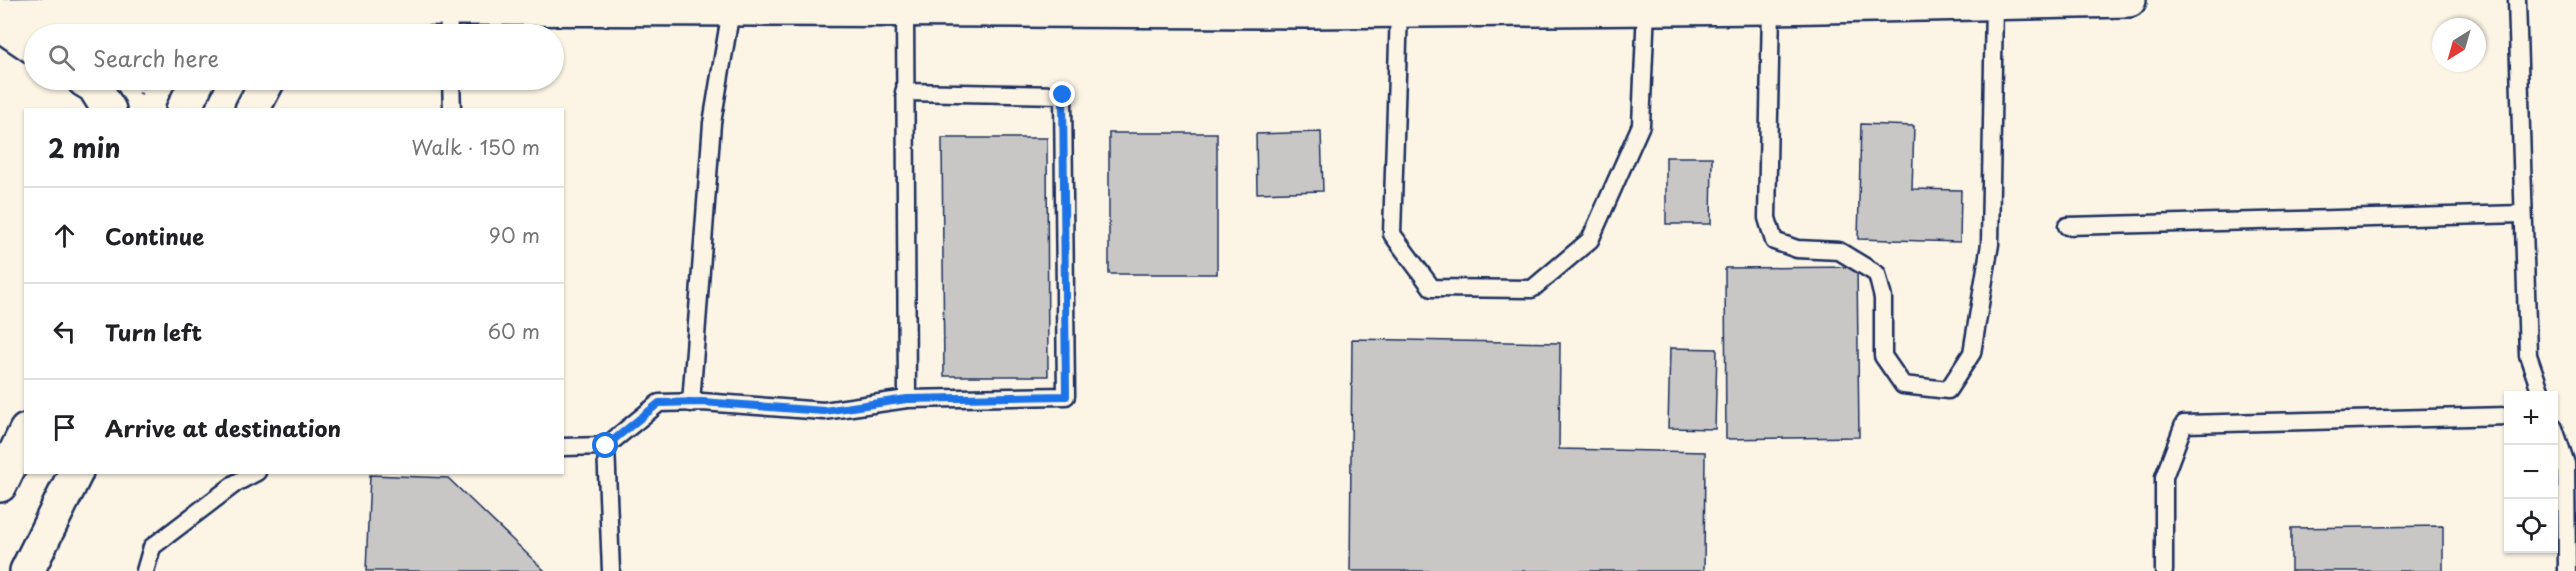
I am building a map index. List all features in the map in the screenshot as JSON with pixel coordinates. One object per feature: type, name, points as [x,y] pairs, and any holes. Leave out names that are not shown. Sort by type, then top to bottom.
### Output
[{"type":"street","points":[[0,15],[446,14],[732,4],[905,9],[990,5],[1399,10],[1771,7],[2129,0]]},
{"type":"street","points":[[0,24],[24,40]]},
{"type":"street","points":[[101,90],[122,103]]},
{"type":"street","points":[[184,108],[193,90]]},
{"type":"street","points":[[253,108],[263,90]]},
{"type":"street","points":[[0,485],[24,435]]},
{"type":"street","points":[[27,571],[75,474]]},
{"type":"lane","points":[[2517,0],[2528,354],[2540,391]]},
{"type":"lane","points":[[1771,7],[1767,218],[1774,241],[1797,249],[1839,251],[1877,274],[1883,298],[1883,356],[1903,385],[1948,390],[1972,353],[1990,244],[1994,3]]},
{"type":"lane","points":[[691,403],[712,123],[732,4]]},
{"type":"lane","points":[[1399,10],[1392,234],[1432,288],[1532,289],[1590,240],[1641,125],[1646,8]]},
{"type":"lane","points":[[905,9],[907,399]]},
{"type":"lane","points":[[451,90],[452,108]]},
{"type":"lane","points":[[564,447],[606,446],[659,403],[824,411],[907,399],[1066,396],[1063,95],[904,92]]},
{"type":"lane","points":[[2067,226],[2523,214]]},
{"type":"lane","points":[[2164,571],[2164,477],[2184,424],[2504,416]]},
{"type":"lane","points":[[2558,442],[2566,464],[2567,571]]},
{"type":"lane","points":[[606,446],[611,571]]},
{"type":"lane","points":[[145,571],[152,548],[236,483],[253,474]]},
{"type":"path","points":[[122,103],[143,94],[144,90]]},
{"type":"building","points":[[1861,124],[1914,126],[1912,189],[1961,190],[1960,242],[1858,239]]},
{"type":"building","points":[[1321,132],[1323,191],[1257,193],[1256,134]]},
{"type":"building","points":[[1109,133],[1217,133],[1217,274],[1109,274]]},
{"type":"building","points":[[942,138],[1047,138],[1048,376],[944,376]]},
{"type":"building","points":[[1666,157],[1712,157],[1711,224],[1666,224]]},
{"type":"building","points":[[1857,267],[1859,437],[1726,439],[1725,268]]},
{"type":"building","points":[[1352,339],[1560,343],[1559,449],[1705,452],[1704,571],[1350,571]]},
{"type":"building","points":[[1670,348],[1717,349],[1715,429],[1668,428]]},
{"type":"building","points":[[370,475],[448,478],[545,571],[366,571]]},
{"type":"building","points":[[2443,526],[2443,571],[2291,571],[2291,528]]},
{"type":"route","points":[[606,446],[659,403],[702,402],[824,411],[907,399],[1066,396],[1063,95]]}]
